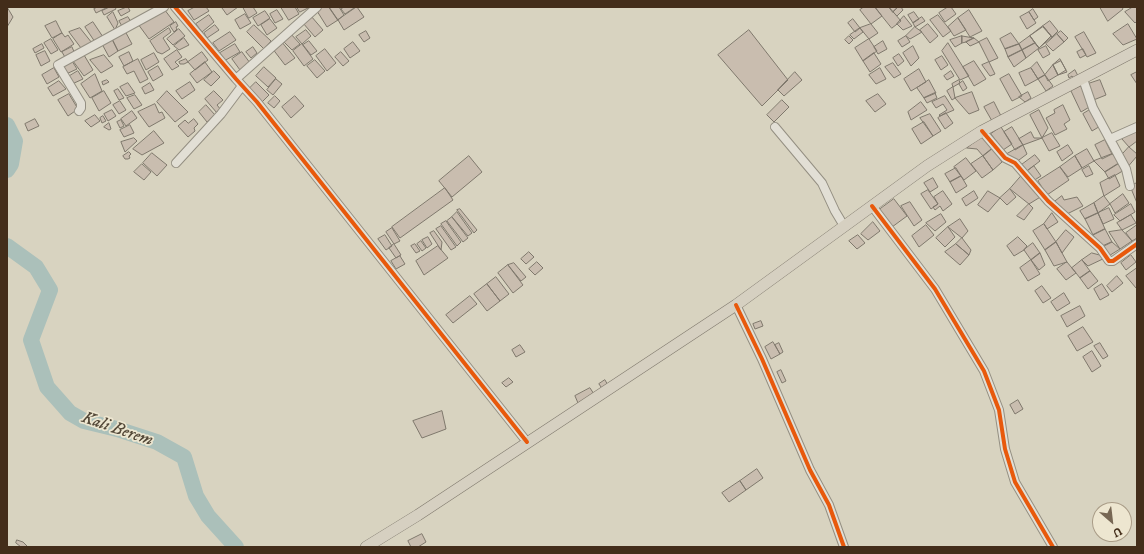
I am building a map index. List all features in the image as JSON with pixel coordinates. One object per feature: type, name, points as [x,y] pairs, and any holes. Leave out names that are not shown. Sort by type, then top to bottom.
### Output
[{"type":"main road","points":[[366,547],[418,515],[736,305],[960,144],[982,131],[1137,51]]},
{"type":"street","points":[[79,111],[81,108],[81,103],[58,65],[164,7]]},
{"type":"street","points":[[175,7],[262,108],[527,442]]},
{"type":"street","points":[[236,79],[317,7]]},
{"type":"street","points":[[1083,79],[1093,108],[1126,169],[1130,186]]},
{"type":"street","points":[[176,163],[221,114],[242,86]]},
{"type":"street","points":[[776,127],[822,183],[844,226]]},
{"type":"street","points":[[1110,140],[1137,127]]},
{"type":"street","points":[[982,131],[1005,158],[1014,163],[1048,201],[1100,248],[1109,262],[1113,261],[1137,244]]},
{"type":"street","points":[[872,206],[935,289],[984,371],[999,410],[1005,449],[1015,482],[1054,547]]},
{"type":"street","points":[[736,305],[762,359],[810,470],[829,505],[844,547]]},
{"type":"building","points":[[7,7],[13,17],[7,27]]},
{"type":"building","points":[[98,7],[108,7],[96,13],[94,9]]},
{"type":"building","points":[[110,7],[115,7],[116,9],[104,15],[102,11]]},
{"type":"building","points":[[127,7],[130,11],[121,16],[118,11]]},
{"type":"building","points":[[195,7],[206,7],[209,11],[194,20],[188,11]]},
{"type":"building","points":[[238,7],[227,15],[222,8]]},
{"type":"building","points":[[243,7],[253,7],[257,13],[249,18]]},
{"type":"building","points":[[281,7],[295,7],[299,14],[289,20]]},
{"type":"building","points":[[297,7],[307,7],[308,8],[300,12]]},
{"type":"building","points":[[323,7],[329,7],[338,20],[327,27],[317,11]]},
{"type":"building","points":[[329,7],[339,7],[344,15],[338,20]]},
{"type":"building","points":[[345,7],[354,8],[345,14],[341,9]]},
{"type":"building","points":[[357,7],[364,17],[344,30],[338,20]]},
{"type":"building","points":[[864,7],[875,7],[882,16],[871,24],[860,10]]},
{"type":"building","points":[[875,7],[889,7],[901,21],[892,28]]},
{"type":"building","points":[[889,7],[898,7],[893,12]]},
{"type":"building","points":[[898,7],[901,7],[903,10],[897,16],[893,12]]},
{"type":"building","points":[[948,7],[951,7],[956,14],[945,22],[939,13]]},
{"type":"building","points":[[1100,7],[1122,7],[1123,9],[1108,21]]},
{"type":"building","points":[[1133,7],[1137,7],[1137,21],[1135,23],[1125,12]]},
{"type":"building","points":[[164,9],[174,22],[149,39],[138,24]]},
{"type":"building","points":[[1033,9],[1038,17],[1034,20],[1029,12]]},
{"type":"building","points":[[277,10],[283,19],[275,23],[270,14]]},
{"type":"building","points":[[969,10],[982,31],[970,37],[958,18]]},
{"type":"building","points":[[265,11],[270,18],[258,26],[253,18]]},
{"type":"building","points":[[113,12],[118,23],[115,30],[107,17]]},
{"type":"building","points":[[914,12],[919,19],[913,23],[908,15]]},
{"type":"building","points":[[1029,12],[1036,23],[1027,29],[1020,17]]},
{"type":"building","points":[[245,14],[251,23],[240,29],[235,20]]},
{"type":"building","points":[[209,15],[214,22],[202,32],[196,24]]},
{"type":"building","points":[[938,15],[951,31],[943,37],[930,20]]},
{"type":"building","points":[[311,16],[323,30],[315,37],[303,23]]},
{"type":"building","points":[[904,16],[912,26],[903,30],[897,24]]},
{"type":"building","points":[[128,17],[131,22],[123,28],[119,21]]},
{"type":"building","points":[[922,17],[925,21],[915,27],[913,23]]},
{"type":"building","points":[[958,18],[966,30],[954,36],[948,27]]},
{"type":"building","points":[[270,19],[277,28],[267,35],[261,25]]},
{"type":"building","points":[[853,19],[860,28],[855,32],[848,23]]},
{"type":"building","points":[[56,21],[62,33],[52,38],[45,26]]},
{"type":"building","points":[[1050,21],[1058,31],[1052,37],[1043,26]]},
{"type":"building","points":[[93,22],[103,37],[95,42],[85,27]]},
{"type":"building","points":[[176,22],[178,26],[174,32],[170,26]]},
{"type":"building","points":[[871,24],[878,33],[869,39],[860,28]]},
{"type":"building","points":[[928,24],[938,36],[930,43],[920,30]]},
{"type":"building","points":[[1128,24],[1137,39],[1123,45],[1113,34]]},
{"type":"building","points":[[215,25],[219,30],[207,38],[204,33]]},
{"type":"building","points":[[254,25],[271,41],[264,49],[247,32]]},
{"type":"building","points":[[1043,26],[1052,37],[1039,48],[1030,36]]},
{"type":"building","points":[[915,27],[922,32],[910,39],[906,36]]},
{"type":"building","points":[[1043,27],[1051,36],[1039,48],[1030,36]]},
{"type":"building","points":[[80,28],[92,43],[81,48],[69,32]]},
{"type":"building","points":[[169,28],[171,32],[163,38],[170,49],[162,54],[157,52],[150,41]]},
{"type":"building","points":[[860,28],[863,32],[854,39],[850,35]]},
{"type":"building","points":[[179,29],[185,36],[173,45],[167,39]]},
{"type":"building","points":[[306,30],[311,36],[302,44],[296,37]]},
{"type":"building","points":[[749,30],[788,80],[762,106],[718,55]]},
{"type":"building","points":[[125,31],[132,44],[118,51],[112,39]]},
{"type":"building","points":[[366,31],[370,38],[364,42],[359,35]]},
{"type":"building","points":[[1061,31],[1068,38],[1064,42],[1057,34]]},
{"type":"building","points":[[230,32],[236,40],[219,51],[213,43]]},
{"type":"building","points":[[1084,32],[1096,53],[1087,57],[1075,37]]},
{"type":"building","points":[[62,33],[65,37],[68,35],[74,44],[61,52],[53,39]]},
{"type":"building","points":[[290,33],[300,44],[292,50],[282,40]]},
{"type":"building","points":[[1011,33],[1019,44],[1005,49],[1000,39]]},
{"type":"building","points":[[1057,34],[1064,42],[1053,51],[1046,44]]},
{"type":"building","points":[[849,36],[853,40],[849,44],[845,40]]},
{"type":"building","points":[[906,36],[910,42],[902,47],[898,41]]},
{"type":"building","points":[[962,36],[962,43],[955,47],[950,40]]},
{"type":"building","points":[[962,36],[974,38],[962,43]]},
{"type":"building","points":[[1030,36],[1035,43],[1022,50],[1019,44]]},
{"type":"building","points":[[184,38],[189,45],[179,50],[174,46]]},
{"type":"building","points":[[974,38],[979,42],[970,46],[966,42]]},
{"type":"building","points":[[987,38],[998,58],[989,62],[979,42]]},
{"type":"building","points":[[51,39],[58,50],[51,54],[44,43]]},
{"type":"building","points":[[112,39],[118,51],[109,57],[102,44]]},
{"type":"building","points":[[869,39],[877,51],[863,61],[855,48]]},
{"type":"building","points":[[281,41],[295,58],[285,65],[272,48]]},
{"type":"building","points":[[309,41],[317,51],[311,55],[303,45]]},
{"type":"building","points":[[883,41],[887,49],[878,54],[874,47]]},
{"type":"building","points":[[353,42],[360,51],[350,58],[344,49]]},
{"type":"building","points":[[948,43],[969,76],[960,80],[942,51]]},
{"type":"building","points":[[1035,43],[1039,48],[1026,58],[1022,50]]},
{"type":"building","points":[[42,44],[44,48],[35,53],[33,49]]},
{"type":"building","points":[[235,44],[240,52],[224,61],[220,53]]},
{"type":"building","points":[[302,44],[313,59],[304,66],[293,51]]},
{"type":"building","points":[[1019,44],[1022,50],[1008,57],[1005,49]]},
{"type":"building","points":[[913,46],[919,58],[911,66],[903,53]]},
{"type":"building","points":[[1046,46],[1050,54],[1043,58],[1038,50]]},
{"type":"building","points":[[72,47],[75,54],[66,59],[62,52]]},
{"type":"building","points":[[253,47],[257,53],[251,58],[246,52]]},
{"type":"building","points":[[325,49],[336,63],[327,71],[316,56]]},
{"type":"building","points":[[1083,49],[1086,55],[1080,58],[1077,52]]},
{"type":"building","points":[[177,50],[182,57],[175,62],[179,66],[172,70],[164,59]]},
{"type":"building","points":[[1022,50],[1026,58],[1014,67],[1008,57]]},
{"type":"building","points":[[45,51],[50,61],[41,66],[36,55]]},
{"type":"building","points":[[129,52],[133,61],[124,66],[119,57]]},
{"type":"building","points":[[202,52],[208,60],[195,70],[188,62]]},
{"type":"building","points":[[242,52],[250,63],[240,70],[232,59]]},
{"type":"building","points":[[341,52],[349,61],[343,66],[335,57]]},
{"type":"building","points":[[154,53],[159,62],[146,70],[141,60]]},
{"type":"building","points":[[874,53],[881,64],[870,72],[863,61]]},
{"type":"building","points":[[899,54],[904,61],[898,66],[893,58]]},
{"type":"building","points":[[84,55],[93,70],[84,76],[73,61]]},
{"type":"building","points":[[104,55],[113,66],[101,73],[90,60]]},
{"type":"building","points":[[942,56],[948,65],[941,70],[935,60]]},
{"type":"building","points":[[138,59],[148,79],[140,83],[134,71],[127,74],[123,67]]},
{"type":"building","points":[[186,59],[188,62],[180,64],[179,62]]},
{"type":"building","points":[[1060,59],[1066,70],[1058,75],[1053,65]]},
{"type":"building","points":[[315,60],[325,71],[317,78],[307,66]]},
{"type":"building","points":[[72,61],[77,69],[64,75],[60,68]]},
{"type":"building","points":[[974,61],[986,79],[974,86],[963,67]]},
{"type":"building","points":[[1061,61],[1067,72],[1058,75],[1053,65]]},
{"type":"building","points":[[205,62],[212,72],[197,83],[190,74]]},
{"type":"building","points":[[989,62],[995,74],[990,76],[982,65]]},
{"type":"building","points":[[1037,62],[1045,75],[1038,79],[1031,68]]},
{"type":"building","points":[[893,63],[901,74],[894,78],[885,67]]},
{"type":"building","points":[[1053,65],[1058,75],[1048,81],[1045,75]]},
{"type":"building","points":[[158,66],[163,75],[153,81],[148,72]]},
{"type":"building","points":[[264,67],[276,78],[268,87],[256,76]]},
{"type":"building","points":[[54,68],[59,77],[47,84],[42,75]]},
{"type":"building","points":[[880,68],[886,79],[876,84],[869,75]]},
{"type":"building","points":[[1031,68],[1038,79],[1025,86],[1019,73]]},
{"type":"building","points":[[919,69],[926,82],[911,91],[904,79]]},
{"type":"building","points":[[1075,70],[1078,76],[1074,79],[1072,76],[1069,78],[1068,75]]},
{"type":"building","points":[[78,71],[83,79],[72,84],[68,77]]},
{"type":"building","points":[[214,71],[220,77],[211,86],[204,80]]},
{"type":"building","points":[[951,71],[954,76],[947,80],[944,76]]},
{"type":"building","points":[[795,72],[802,80],[784,96],[778,90]]},
{"type":"building","points":[[1137,72],[1137,84],[1131,75]]},
{"type":"building","points":[[95,74],[102,91],[90,98],[81,84]]},
{"type":"building","points":[[1009,74],[1022,96],[1012,101],[1000,79]]},
{"type":"building","points":[[1045,75],[1053,86],[1046,91],[1038,79]]},
{"type":"building","points":[[276,79],[282,84],[273,95],[267,90]]},
{"type":"building","points":[[107,80],[109,82],[103,85],[102,82]]},
{"type":"building","points":[[929,80],[936,93],[924,98],[917,88]]},
{"type":"building","points":[[959,80],[960,83],[953,87],[952,84]]},
{"type":"building","points":[[1100,80],[1106,95],[1091,101],[1085,85]]},
{"type":"building","points":[[59,81],[66,89],[53,96],[48,88]]},
{"type":"building","points":[[963,81],[967,88],[963,91],[959,84]]},
{"type":"building","points":[[190,82],[195,90],[182,99],[176,91]]},
{"type":"building","points":[[256,82],[269,95],[262,102],[249,89]]},
{"type":"building","points":[[128,83],[135,93],[126,96],[120,87]]},
{"type":"building","points":[[150,83],[154,90],[145,94],[142,88]]},
{"type":"building","points":[[1081,86],[1091,106],[1081,112],[1071,91]]},
{"type":"building","points":[[953,87],[955,98],[952,100],[947,91]]},
{"type":"building","points":[[118,89],[124,98],[119,100],[114,91]]},
{"type":"building","points":[[104,91],[111,103],[99,111],[92,98]]},
{"type":"building","points":[[167,91],[188,112],[175,122],[157,102]]},
{"type":"building","points":[[214,91],[223,100],[217,105],[221,110],[217,113],[205,99]]},
{"type":"building","points":[[972,92],[979,110],[969,114],[955,98]]},
{"type":"building","points":[[1028,92],[1031,98],[1025,102],[1019,97]]},
{"type":"building","points":[[935,93],[937,98],[927,103],[924,98]]},
{"type":"building","points":[[69,94],[78,109],[68,116],[58,100]]},
{"type":"building","points":[[878,94],[886,104],[875,112],[866,101]]},
{"type":"building","points":[[135,95],[142,105],[134,109],[127,98]]},
{"type":"building","points":[[275,96],[280,101],[274,108],[268,103]]},
{"type":"building","points":[[295,96],[304,106],[291,118],[282,107]]},
{"type":"building","points":[[945,96],[954,110],[940,116],[939,115],[947,110],[943,104],[936,108],[932,102]]},
{"type":"building","points":[[782,100],[789,107],[774,122],[767,115]]},
{"type":"building","points":[[120,101],[126,110],[119,114],[113,105]]},
{"type":"building","points":[[921,102],[927,110],[911,120],[908,112]]},
{"type":"building","points":[[994,102],[1001,116],[992,121],[984,107]]},
{"type":"building","points":[[155,104],[159,113],[162,112],[165,118],[149,127],[138,112]]},
{"type":"building","points":[[206,105],[215,115],[207,122],[199,112]]},
{"type":"building","points":[[1063,105],[1070,120],[1064,124],[1067,129],[1055,135],[1046,118],[1055,113],[1054,110]]},
{"type":"building","points":[[1093,108],[1102,125],[1092,131],[1083,114]]},
{"type":"building","points":[[112,110],[116,116],[108,121],[104,114]]},
{"type":"building","points":[[1039,110],[1048,128],[1042,138],[1030,115]]},
{"type":"building","points":[[132,111],[137,118],[126,126],[121,119]]},
{"type":"building","points":[[946,113],[953,123],[945,129],[938,118]]},
{"type":"building","points":[[930,114],[941,131],[933,136],[920,118]]},
{"type":"building","points":[[95,115],[100,121],[91,127],[85,121]]},
{"type":"building","points":[[103,116],[106,121],[102,123],[100,118]]},
{"type":"building","points":[[35,119],[39,126],[28,131],[25,124]]},
{"type":"building","points":[[194,119],[198,124],[194,128],[195,131],[188,137],[178,126],[185,120],[188,123]]},
{"type":"building","points":[[121,120],[124,126],[120,128],[117,122]]},
{"type":"building","points":[[924,122],[933,136],[921,144],[912,129]]},
{"type":"building","points":[[109,123],[111,129],[109,130],[104,127]]},
{"type":"building","points":[[130,125],[134,133],[124,137],[120,130]]},
{"type":"building","points":[[1001,127],[1012,144],[1003,150],[991,134]]},
{"type":"building","points":[[1012,127],[1023,145],[1015,150],[1004,132]]},
{"type":"building","points":[[1135,128],[1137,130],[1137,141],[1129,147],[1122,139]]},
{"type":"building","points":[[154,131],[164,143],[142,155],[133,149]]},
{"type":"building","points":[[1031,132],[1034,138],[1042,138],[1023,145],[1019,139]]},
{"type":"building","points":[[1052,133],[1060,146],[1049,151],[1042,138]]},
{"type":"building","points":[[983,136],[993,148],[983,156],[977,149],[967,148]]},
{"type":"building","points":[[134,138],[137,141],[125,152],[121,142]]},
{"type":"building","points":[[1105,140],[1112,154],[1102,159],[1095,145]]},
{"type":"building","points":[[1023,145],[1027,154],[1015,163],[1007,154]]},
{"type":"building","points":[[1068,145],[1073,153],[1062,161],[1057,152]]},
{"type":"building","points":[[1129,147],[1137,154],[1137,156],[1126,169],[1119,158]]},
{"type":"building","points":[[993,148],[1002,162],[993,170],[983,156]]},
{"type":"building","points":[[1087,149],[1094,161],[1082,168],[1075,156]]},
{"type":"building","points":[[129,152],[131,154],[129,156],[130,158],[125,159],[123,156]]},
{"type":"building","points":[[152,153],[167,165],[157,176],[143,163]]},
{"type":"building","points":[[1112,154],[1121,162],[1105,172],[1094,161]]},
{"type":"building","points":[[1035,155],[1040,161],[1023,174],[1016,169]]},
{"type":"building","points":[[469,156],[482,172],[452,197],[439,181]]},
{"type":"building","points":[[983,156],[993,170],[982,178],[971,164]]},
{"type":"building","points":[[1075,156],[1082,168],[1068,177],[1060,167]]},
{"type":"building","points":[[966,158],[976,171],[964,180],[954,167]]},
{"type":"building","points":[[1121,162],[1126,169],[1109,179],[1105,172]]},
{"type":"building","points":[[142,164],[151,172],[144,180],[134,172]]},
{"type":"building","points":[[1034,166],[1041,176],[1033,181],[1026,172]]},
{"type":"building","points":[[1089,166],[1093,174],[1086,177],[1082,170]]},
{"type":"building","points":[[1060,167],[1069,180],[1047,195],[1038,181]]},
{"type":"building","points":[[956,168],[961,176],[950,182],[945,174]]},
{"type":"building","points":[[1023,174],[1042,196],[1029,204],[1010,189]]},
{"type":"building","points":[[1115,175],[1120,186],[1104,196],[1100,183]]},
{"type":"building","points":[[961,176],[967,186],[956,193],[950,182]]},
{"type":"building","points":[[933,178],[938,187],[930,192],[924,183]]},
{"type":"building","points":[[1137,183],[1137,203],[1130,186]]},
{"type":"building","points":[[445,188],[453,200],[400,238],[392,227]]},
{"type":"building","points":[[1010,189],[1016,197],[1007,205],[1000,198]]},
{"type":"building","points":[[928,190],[938,204],[931,209],[921,194]]},
{"type":"building","points":[[943,191],[952,204],[943,211],[940,206],[935,210],[933,207],[938,204],[934,197]]},
{"type":"building","points":[[974,191],[978,198],[966,206],[962,199]]},
{"type":"building","points":[[988,191],[1000,198],[988,212],[978,205]]},
{"type":"building","points":[[1123,194],[1129,203],[1115,213],[1110,204]]},
{"type":"building","points":[[1062,196],[1064,200],[1077,197],[1083,206],[1067,214],[1053,203]]},
{"type":"building","points":[[1104,196],[1110,204],[1098,213],[1094,203]]},
{"type":"building","points":[[894,199],[907,216],[892,227],[879,210]]},
{"type":"building","points":[[910,202],[922,220],[914,226],[901,206]]},
{"type":"building","points":[[1094,203],[1098,213],[1085,219],[1080,211]]},
{"type":"building","points":[[1029,204],[1033,208],[1024,220],[1017,216]]},
{"type":"building","points":[[1131,204],[1135,212],[1120,221],[1114,215]]},
{"type":"building","points":[[1109,208],[1114,219],[1103,224],[1098,213]]},
{"type":"building","points":[[460,209],[477,230],[474,233],[457,210]]},
{"type":"building","points":[[457,212],[472,233],[468,236],[452,217]]},
{"type":"building","points":[[1052,213],[1058,222],[1047,229],[1044,224]]},
{"type":"building","points":[[1098,213],[1105,229],[1093,235],[1085,219]]},
{"type":"building","points":[[941,214],[946,222],[935,231],[926,223]]},
{"type":"building","points":[[1131,215],[1136,223],[1122,230],[1117,223]]},
{"type":"building","points":[[452,217],[468,238],[463,242],[447,221]]},
{"type":"building","points":[[960,219],[968,231],[962,238],[948,227]]},
{"type":"building","points":[[446,221],[461,242],[457,246],[441,224]]},
{"type":"building","points":[[873,222],[880,231],[868,240],[861,234]]},
{"type":"building","points":[[1044,224],[1056,242],[1045,250],[1033,231]]},
{"type":"building","points":[[926,225],[934,235],[919,247],[912,236]]},
{"type":"building","points":[[1137,225],[1137,238],[1132,241],[1126,233]]},
{"type":"building","points":[[441,226],[456,247],[451,250],[436,229]]},
{"type":"building","points":[[948,227],[955,237],[945,247],[936,238]]},
{"type":"building","points":[[392,228],[400,241],[394,244],[386,232]]},
{"type":"building","points":[[1105,229],[1112,242],[1100,248],[1093,235]]},
{"type":"building","points":[[1066,230],[1074,237],[1062,253],[1056,242]]},
{"type":"building","points":[[1122,230],[1132,241],[1120,249],[1109,232]]},
{"type":"building","points":[[434,231],[442,242],[441,250],[430,233]]},
{"type":"building","points":[[385,235],[392,246],[386,250],[378,239]]},
{"type":"building","points":[[858,235],[865,243],[857,249],[849,241]]},
{"type":"building","points":[[428,237],[432,244],[427,248],[422,240]]},
{"type":"building","points":[[1018,237],[1027,246],[1024,250],[1014,256],[1007,246]]},
{"type":"building","points":[[962,238],[971,250],[969,255],[956,244]]},
{"type":"building","points":[[421,241],[426,248],[422,251],[417,244]]},
{"type":"building","points":[[1056,242],[1067,262],[1054,266],[1045,250]]},
{"type":"building","points":[[1112,242],[1120,249],[1107,257],[1101,247]]},
{"type":"building","points":[[1033,243],[1040,253],[1031,260],[1024,250]]},
{"type":"building","points":[[394,244],[401,255],[396,258],[389,248]]},
{"type":"building","points":[[415,244],[420,251],[416,253],[411,246]]},
{"type":"building","points":[[956,244],[969,255],[960,265],[945,252]]},
{"type":"building","points":[[438,246],[448,258],[424,275],[416,261]]},
{"type":"building","points":[[529,252],[534,257],[526,264],[521,259]]},
{"type":"building","points":[[1040,253],[1045,265],[1039,270],[1031,260]]},
{"type":"building","points":[[1092,253],[1107,257],[1088,266],[1082,260]]},
{"type":"building","points":[[1131,255],[1136,262],[1126,270],[1121,263]]},
{"type":"building","points":[[400,256],[405,264],[396,269],[391,261]]},
{"type":"building","points":[[1031,260],[1040,274],[1028,281],[1020,268]]},
{"type":"building","points":[[1082,260],[1090,271],[1080,278],[1072,268]]},
{"type":"building","points":[[537,262],[543,268],[535,275],[529,269]]},
{"type":"building","points":[[1067,262],[1076,273],[1066,280],[1057,269]]},
{"type":"building","points":[[514,263],[526,277],[521,281],[508,265]]},
{"type":"building","points":[[508,265],[523,285],[513,293],[498,273]]},
{"type":"building","points":[[1137,268],[1137,287],[1136,288],[1126,276]]},
{"type":"building","points":[[1090,271],[1098,281],[1088,289],[1080,278]]},
{"type":"building","points":[[1117,276],[1123,283],[1112,292],[1107,286]]},
{"type":"building","points":[[496,277],[509,294],[500,301],[487,284]]},
{"type":"building","points":[[487,284],[500,301],[487,311],[474,294]]},
{"type":"building","points":[[1102,284],[1109,295],[1100,300],[1094,289]]},
{"type":"building","points":[[1042,286],[1051,298],[1043,303],[1035,291]]},
{"type":"building","points":[[1064,293],[1070,303],[1057,311],[1051,302]]},
{"type":"building","points":[[470,296],[477,304],[453,323],[446,315]]},
{"type":"building","points":[[1080,306],[1085,316],[1067,327],[1061,316]]},
{"type":"building","points":[[761,321],[763,326],[755,329],[753,324]]},
{"type":"building","points":[[1083,327],[1093,342],[1077,351],[1068,336]]},
{"type":"building","points":[[773,342],[780,354],[771,359],[765,347]]},
{"type":"building","points":[[779,343],[783,352],[780,354],[775,345]]},
{"type":"building","points":[[1100,343],[1108,356],[1103,359],[1094,346]]},
{"type":"building","points":[[520,345],[525,352],[516,357],[512,350]]},
{"type":"building","points":[[1092,351],[1101,366],[1092,372],[1083,357]]},
{"type":"building","points":[[781,370],[786,381],[782,383],[777,372]]},
{"type":"building","points":[[509,378],[513,382],[506,387],[502,383]]},
{"type":"building","points":[[605,380],[609,387],[603,390],[599,384]]},
{"type":"building","points":[[590,388],[594,394],[578,403],[575,396]]},
{"type":"building","points":[[1018,400],[1023,409],[1015,414],[1010,405]]},
{"type":"building","points":[[442,411],[446,429],[422,438],[413,421]]},
{"type":"building","points":[[757,469],[763,478],[746,490],[740,481]]},
{"type":"building","points":[[740,481],[746,490],[729,502],[722,493]]},
{"type":"building","points":[[422,534],[426,542],[418,547],[411,547],[408,541]]},
{"type":"building","points":[[17,540],[23,542],[28,547],[21,547],[16,543]]},
{"type":"waterway","name":"Kali Berem","points":[[7,125],[15,141],[11,164],[7,170]]},
{"type":"waterway","name":"Kali Berem","points":[[7,246],[36,267],[50,290],[31,340],[47,387],[70,413],[84,421],[117,429],[157,442],[184,457],[196,496],[208,516],[236,547]]},
{"type":"cycle path","points":[[175,7],[257,102],[527,442]]},
{"type":"cycle path","points":[[982,131],[1005,158],[1015,163],[1048,201],[1100,248],[1109,261],[1113,261],[1137,244]]},
{"type":"cycle path","points":[[872,206],[935,289],[984,371],[999,410],[1005,449],[1015,482],[1053,547]]},
{"type":"cycle path","points":[[736,305],[762,359],[810,470],[829,505],[844,547]]}]
